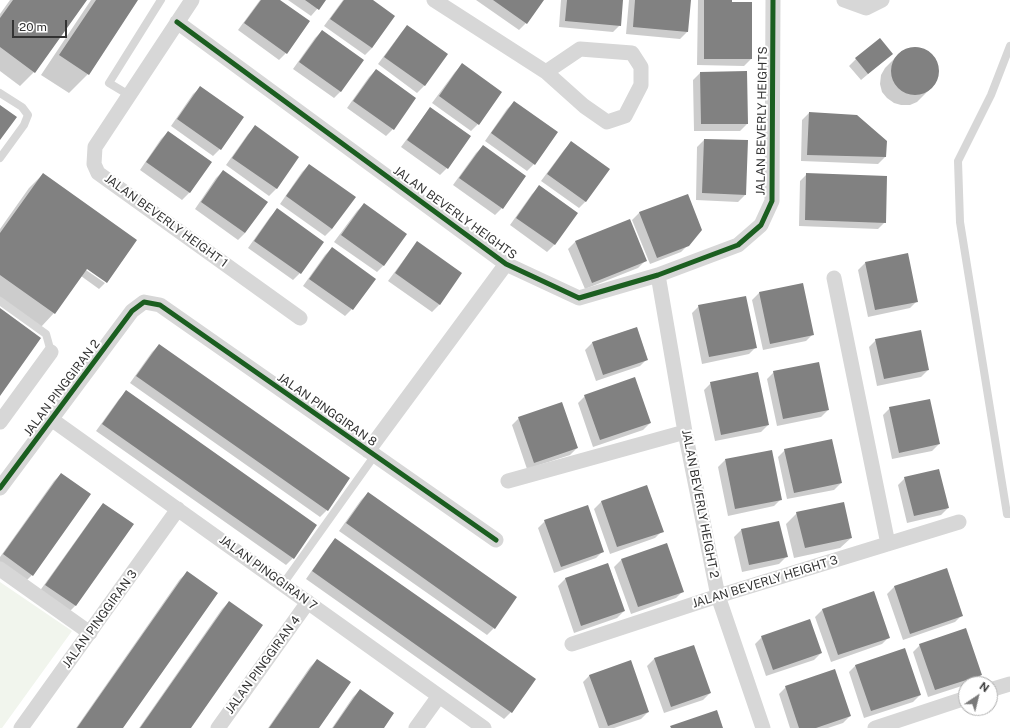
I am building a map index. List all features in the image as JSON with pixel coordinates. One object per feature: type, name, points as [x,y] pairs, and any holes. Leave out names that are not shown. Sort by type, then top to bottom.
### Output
[{"type":"street","name":"JALAN BEVERLY HEIGHT 1","points":[[192,0],[96,146],[94,164],[98,173],[300,318]]},
{"type":"street","points":[[434,0],[546,72],[584,106],[607,122],[624,116],[641,85],[641,67],[632,53],[580,49],[546,72]]},
{"type":"street","name":"JALAN BEVERLY HEIGHTS","points":[[177,22],[506,264],[579,298],[658,276],[738,246],[761,225],[772,201],[773,0]]},
{"type":"street","points":[[844,0],[866,8],[882,0]]},
{"type":"street","points":[[372,453],[506,264]]},
{"type":"street","name":"JALAN BEVERLY HEIGHT 2","points":[[658,276],[685,432],[718,596],[763,728]]},
{"type":"street","points":[[834,278],[888,544]]},
{"type":"street","name":"JALAN PINGGIRAN 8","points":[[144,302],[160,305],[496,540]]},
{"type":"street","name":"JALAN PINGGIRAN 2","points":[[0,488],[132,312],[144,302]]},
{"type":"street","points":[[0,422],[51,352]]},
{"type":"street","name":"JALAN PINGGIRAN 7","points":[[52,419],[484,728]]},
{"type":"street","points":[[508,481],[685,432]]},
{"type":"street","name":"JALAN PINGGIRAN 3","points":[[22,728],[178,509]]},
{"type":"street","name":"JALAN BEVERLY HEIGHT 3","points":[[572,644],[718,596],[959,522]]},
{"type":"street","points":[[0,569],[90,633]]},
{"type":"street","name":"JALAN PINGGIRAN 4","points":[[218,728],[308,602]]},
{"type":"street","points":[[998,688],[1010,684]]},
{"type":"street","points":[[416,728],[439,696]]},
{"type":"street","points":[[881,727],[958,701]]},
{"type":"lane","points":[[129,95],[109,83],[161,0]]},
{"type":"lane","points":[[1010,46],[992,95],[958,161],[960,222],[1007,514],[1010,514]]},
{"type":"lane","points":[[0,93],[22,107],[28,115],[24,125],[0,158]]},
{"type":"lane","points":[[0,301],[46,334],[51,352]]},
{"type":"lane","points":[[283,584],[372,453]]},
{"type":"shaded area","points":[[0,582],[72,631],[2,728],[0,728]]},
{"type":"building","points":[[13,0],[87,0],[35,73],[0,47],[0,18]]},
{"type":"building","points":[[96,0],[138,0],[89,75],[59,55]]},
{"type":"building","points":[[261,0],[280,0],[310,21],[287,54],[244,23]]},
{"type":"building","points":[[305,0],[326,0],[319,10]]},
{"type":"building","points":[[344,0],[373,0],[395,16],[372,48],[330,19]]},
{"type":"building","points":[[493,0],[544,0],[527,24]]},
{"type":"building","points":[[567,0],[623,0],[621,26],[565,21]]},
{"type":"building","points":[[635,0],[691,0],[688,32],[633,27]]},
{"type":"building","points":[[704,0],[752,2],[752,59],[704,59]]},
{"type":"building","points":[[407,25],[448,54],[425,86],[384,57]]},
{"type":"building","points":[[322,30],[364,60],[341,92],[299,62]]},
{"type":"building","points":[[880,38],[893,54],[868,74],[855,58]]},
{"type":"building","points":[[910,47],[920,47],[929,51],[935,57],[938,62],[938,80],[929,91],[920,95],[910,95],[901,91],[895,85],[891,76],[891,66],[895,57],[901,51]]},
{"type":"building","points":[[462,63],[502,92],[479,125],[439,96]]},
{"type":"building","points":[[376,69],[416,98],[394,130],[353,101]]},
{"type":"building","points":[[747,71],[748,124],[701,124],[700,72]]},
{"type":"building","points":[[200,86],[244,117],[221,150],[177,119]]},
{"type":"building","points":[[514,101],[558,132],[535,165],[491,133]]},
{"type":"building","points":[[0,105],[17,117],[0,140]]},
{"type":"building","points":[[430,107],[471,136],[448,169],[407,140]]},
{"type":"building","points":[[809,112],[857,115],[887,141],[886,157],[807,155]]},
{"type":"building","points":[[255,125],[299,157],[277,189],[232,158]]},
{"type":"building","points":[[168,131],[212,162],[190,193],[146,162]]},
{"type":"building","points":[[704,139],[748,140],[746,195],[702,193]]},
{"type":"building","points":[[571,141],[610,169],[586,202],[547,174]]},
{"type":"building","points":[[483,145],[526,176],[503,209],[459,178]]},
{"type":"building","points":[[309,164],[356,197],[332,229],[286,196]]},
{"type":"building","points":[[223,170],[268,202],[245,233],[201,202]]},
{"type":"building","points":[[43,173],[137,240],[107,283],[87,269],[55,314],[0,275],[0,233]]},
{"type":"building","points":[[806,173],[887,176],[886,223],[805,220]]},
{"type":"building","points":[[539,185],[578,213],[555,245],[516,218]]},
{"type":"building","points":[[688,194],[702,230],[689,246],[657,258],[639,212]]},
{"type":"building","points":[[364,203],[407,234],[384,266],[341,235]]},
{"type":"building","points":[[277,208],[324,242],[301,274],[254,241]]},
{"type":"building","points":[[630,219],[647,261],[592,283],[575,241]]},
{"type":"building","points":[[417,241],[462,273],[440,305],[395,273]]},
{"type":"building","points":[[332,247],[376,279],[353,310],[309,279]]},
{"type":"building","points":[[908,253],[918,302],[875,310],[865,262]]},
{"type":"building","points":[[803,283],[814,335],[770,344],[759,292]]},
{"type":"building","points":[[746,296],[757,348],[709,357],[698,305]]},
{"type":"building","points":[[0,308],[41,338],[0,396]]},
{"type":"building","points":[[637,327],[648,360],[603,375],[592,342]]},
{"type":"building","points":[[921,330],[929,370],[884,379],[875,339]]},
{"type":"building","points":[[159,344],[350,478],[328,511],[136,376]]},
{"type":"building","points":[[819,362],[829,410],[783,419],[773,371]]},
{"type":"building","points":[[758,372],[769,425],[721,435],[710,382]]},
{"type":"building","points":[[635,377],[651,423],[600,440],[584,395]]},
{"type":"building","points":[[126,390],[317,525],[294,559],[102,424]]},
{"type":"building","points":[[930,399],[940,444],[899,453],[889,407]]},
{"type":"building","points":[[562,402],[578,448],[534,463],[518,417]]},
{"type":"building","points":[[832,439],[842,483],[794,493],[784,449]]},
{"type":"building","points":[[772,450],[782,500],[735,509],[725,459]]},
{"type":"building","points":[[939,469],[949,508],[914,516],[904,477]]},
{"type":"building","points":[[61,473],[91,494],[33,576],[3,554]]},
{"type":"building","points":[[647,485],[664,532],[617,547],[601,501]]},
{"type":"building","points":[[368,492],[517,597],[495,629],[346,523]]},
{"type":"building","points":[[844,502],[852,538],[805,548],[796,512]]},
{"type":"building","points":[[103,503],[134,524],[76,606],[45,585]]},
{"type":"building","points":[[588,505],[604,552],[561,567],[544,520]]},
{"type":"building","points":[[779,521],[788,557],[749,565],[741,529]]},
{"type":"building","points":[[335,538],[536,679],[512,713],[312,571]]},
{"type":"building","points":[[667,543],[684,592],[638,607],[621,559]]},
{"type":"building","points":[[608,563],[625,611],[581,626],[565,578]]},
{"type":"building","points":[[947,568],[963,616],[910,634],[894,586]]},
{"type":"building","points":[[187,571],[218,593],[123,728],[77,728]]},
{"type":"building","points":[[874,591],[890,638],[838,655],[822,609]]},
{"type":"building","points":[[229,601],[263,625],[191,728],[140,728]]},
{"type":"building","points":[[810,619],[822,653],[773,670],[761,636]]},
{"type":"building","points":[[966,628],[982,675],[958,676],[958,683],[935,690],[919,644]]},
{"type":"building","points":[[694,645],[711,693],[671,707],[654,658]]},
{"type":"building","points":[[905,648],[921,695],[871,711],[855,665]]},
{"type":"building","points":[[317,659],[351,682],[319,728],[269,728]]},
{"type":"building","points":[[631,660],[649,712],[608,726],[589,675]]},
{"type":"building","points":[[835,669],[851,716],[816,728],[799,728],[785,686]]},
{"type":"building","points":[[360,689],[394,713],[384,728],[333,728]]},
{"type":"building","points":[[717,710],[723,728],[671,728],[670,726]]},
{"type":"cycle path","points":[[177,22],[506,264],[579,298],[658,275],[738,245],[761,225],[772,201],[773,0]]},
{"type":"cycle path","points":[[0,488],[132,311],[144,302],[160,305],[496,540]]}]
